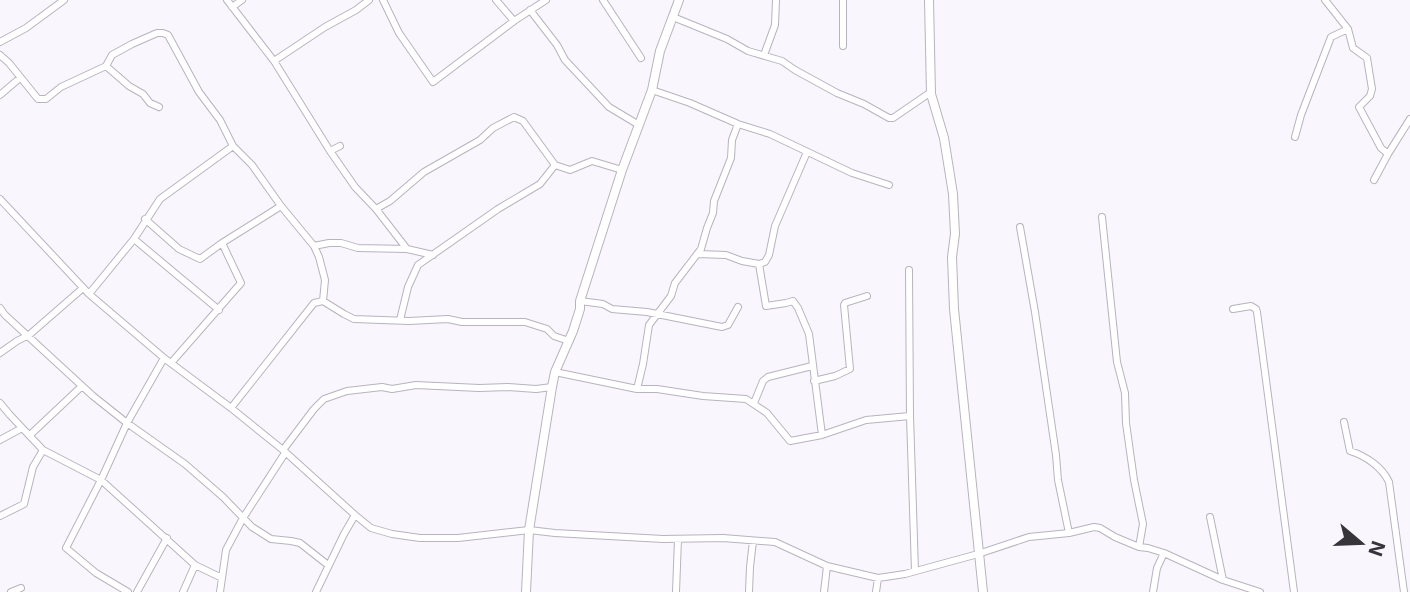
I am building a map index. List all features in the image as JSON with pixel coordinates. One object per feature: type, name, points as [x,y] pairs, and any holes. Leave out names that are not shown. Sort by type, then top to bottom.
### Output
[{"type":"street","points":[[0,42],[26,28],[64,0]]},
{"type":"street","points":[[227,0],[274,61],[355,187],[410,250],[418,265]]},
{"type":"street","points":[[232,7],[242,0]]},
{"type":"street","points":[[274,61],[369,0]]},
{"type":"street","points":[[383,0],[399,33],[433,82],[546,0]]},
{"type":"street","points":[[496,0],[514,21]]},
{"type":"street","points":[[603,0],[640,58]]},
{"type":"street","points":[[526,592],[529,530],[555,372],[580,309],[580,301],[622,170],[652,90],[660,51],[679,0]]},
{"type":"street","points":[[764,55],[775,24],[776,0]]},
{"type":"street","points":[[842,0],[843,46]]},
{"type":"street","points":[[929,0],[931,92],[944,138],[953,194],[955,234],[951,257],[954,309],[983,592]]},
{"type":"street","points":[[1325,0],[1348,29],[1353,48],[1367,58],[1372,89],[1370,96],[1359,107],[1381,148],[1388,154]]},
{"type":"street","points":[[530,10],[565,60],[609,107],[639,125]]},
{"type":"street","points":[[673,17],[727,39],[748,51],[782,61],[837,93],[889,118],[893,118],[931,92]]},
{"type":"street","points":[[1294,137],[1331,37],[1348,29]]},
{"type":"street","points":[[0,55],[38,99],[46,99],[61,87],[106,66],[112,55],[132,44],[157,33],[168,35],[233,146],[252,165],[314,246],[325,280],[323,301]]},
{"type":"street","points":[[106,66],[128,86],[159,107]]},
{"type":"street","points":[[0,95],[20,78]]},
{"type":"street","points":[[652,90],[737,124],[770,134],[852,173],[889,184]]},
{"type":"street","points":[[376,209],[390,201],[424,172],[514,117],[523,121],[555,165],[570,170],[592,161],[622,170]]},
{"type":"street","points":[[1374,180],[1410,119]]},
{"type":"street","points":[[636,389],[649,325],[698,254],[713,214],[714,201],[731,159],[732,140],[737,124]]},
{"type":"street","points":[[89,294],[134,239],[160,199],[233,146]]},
{"type":"street","points":[[330,151],[341,146]]},
{"type":"street","points":[[698,254],[726,255],[759,264],[765,262],[775,226],[807,152]]},
{"type":"street","points":[[400,320],[408,287],[418,265],[498,209],[540,184],[555,165]]},
{"type":"street","points":[[0,199],[89,294],[164,358],[231,408],[371,528],[419,538],[458,538],[529,530],[775,542],[827,566],[878,578],[978,554],[1029,537],[1069,533],[1094,527],[1139,547],[1164,553],[1223,580],[1260,592]]},
{"type":"street","points":[[145,219],[179,249],[200,259],[281,206]]},
{"type":"street","points":[[1102,217],[1117,362],[1125,393],[1126,423],[1143,524],[1139,547]]},
{"type":"street","points":[[1020,227],[1035,312],[1058,480],[1069,533]]},
{"type":"street","points":[[134,239],[219,310]]},
{"type":"street","points":[[171,363],[242,283],[222,243]]},
{"type":"street","points":[[314,246],[341,243],[358,248],[410,250],[433,255]]},
{"type":"street","points":[[759,264],[766,306],[793,301],[809,334],[822,435]]},
{"type":"street","points":[[909,270],[915,571]]},
{"type":"street","points":[[0,354],[29,335],[83,288]]},
{"type":"street","points":[[814,381],[850,369],[844,305],[867,296]]},
{"type":"street","points":[[231,408],[314,303],[323,301],[354,319],[526,321],[569,341]]},
{"type":"street","points":[[580,301],[603,304],[617,310],[658,314],[725,327],[738,307]]},
{"type":"street","points":[[1233,309],[1251,306],[1257,312],[1294,592]]},
{"type":"street","points":[[0,308],[82,386],[127,423],[185,464],[252,527],[271,539],[300,543],[328,565]]},
{"type":"street","points":[[128,592],[96,573],[66,548],[127,423],[164,358]]},
{"type":"street","points":[[754,403],[763,381],[768,377],[812,366]]},
{"type":"street","points":[[555,372],[636,389],[737,397],[754,403],[767,413],[790,441],[822,435],[866,420],[910,416]]},
{"type":"street","points":[[220,592],[226,550],[243,518],[284,452],[314,408],[324,399],[347,391],[416,385],[536,389],[552,387]]},
{"type":"street","points":[[30,435],[82,386]]},
{"type":"street","points":[[0,403],[43,450],[101,481],[195,565],[222,578]]},
{"type":"street","points":[[1344,422],[1350,451],[1367,458],[1384,473],[1389,482],[1404,592]]},
{"type":"street","points":[[0,440],[22,428]]},
{"type":"street","points":[[0,516],[24,505],[33,467],[43,450]]},
{"type":"street","points":[[316,592],[355,515]]},
{"type":"street","points":[[1210,517],[1223,580]]},
{"type":"street","points":[[137,592],[167,538]]},
{"type":"street","points":[[676,592],[678,539]]},
{"type":"street","points":[[749,592],[753,541]]},
{"type":"street","points":[[1153,592],[1157,568],[1164,553]]},
{"type":"street","points":[[183,592],[195,565]]},
{"type":"street","points":[[824,592],[827,566]]},
{"type":"street","points":[[876,592],[878,578]]},
{"type":"street","points":[[11,592],[21,588]]}]
